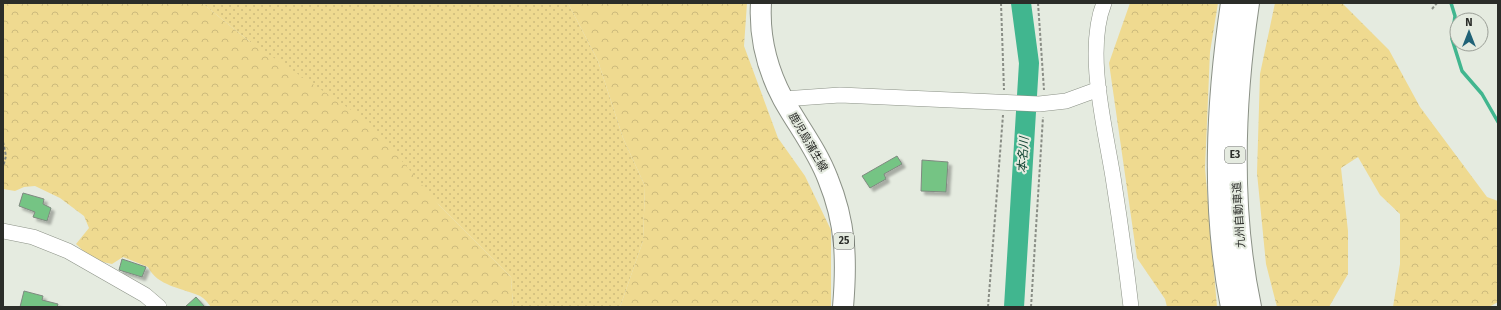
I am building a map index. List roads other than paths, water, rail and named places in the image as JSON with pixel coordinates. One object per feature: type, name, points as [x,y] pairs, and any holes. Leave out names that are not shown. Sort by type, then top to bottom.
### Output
[{"type":"highway","name":"九州自動車道","points":[[1232,3],[1225,52],[1218,148],[1223,250],[1232,307]]},
{"type":"highway","name":"九州自動車道","points":[[1248,3],[1240,60],[1235,148],[1240,248],[1250,307]]},
{"type":"main road","name":"鹿児島蒲生線","points":[[761,3],[760,22],[763,47],[774,81],[783,99],[817,153],[828,178],[841,215],[844,236],[843,307]]},
{"type":"street","points":[[1104,3],[1096,37],[1099,89],[1124,247],[1131,307]]},
{"type":"street","points":[[783,99],[840,95],[1041,104],[1066,101],[1099,89]]},
{"type":"street","points":[[3,231],[33,237],[68,250],[145,295],[159,307]]},
{"type":"waterway","name":"本名川","points":[[1014,307],[1029,63],[1021,3]]},
{"type":"waterway","points":[[1451,3],[1455,16],[1452,39],[1462,71],[1482,94],[1498,122]]}]
